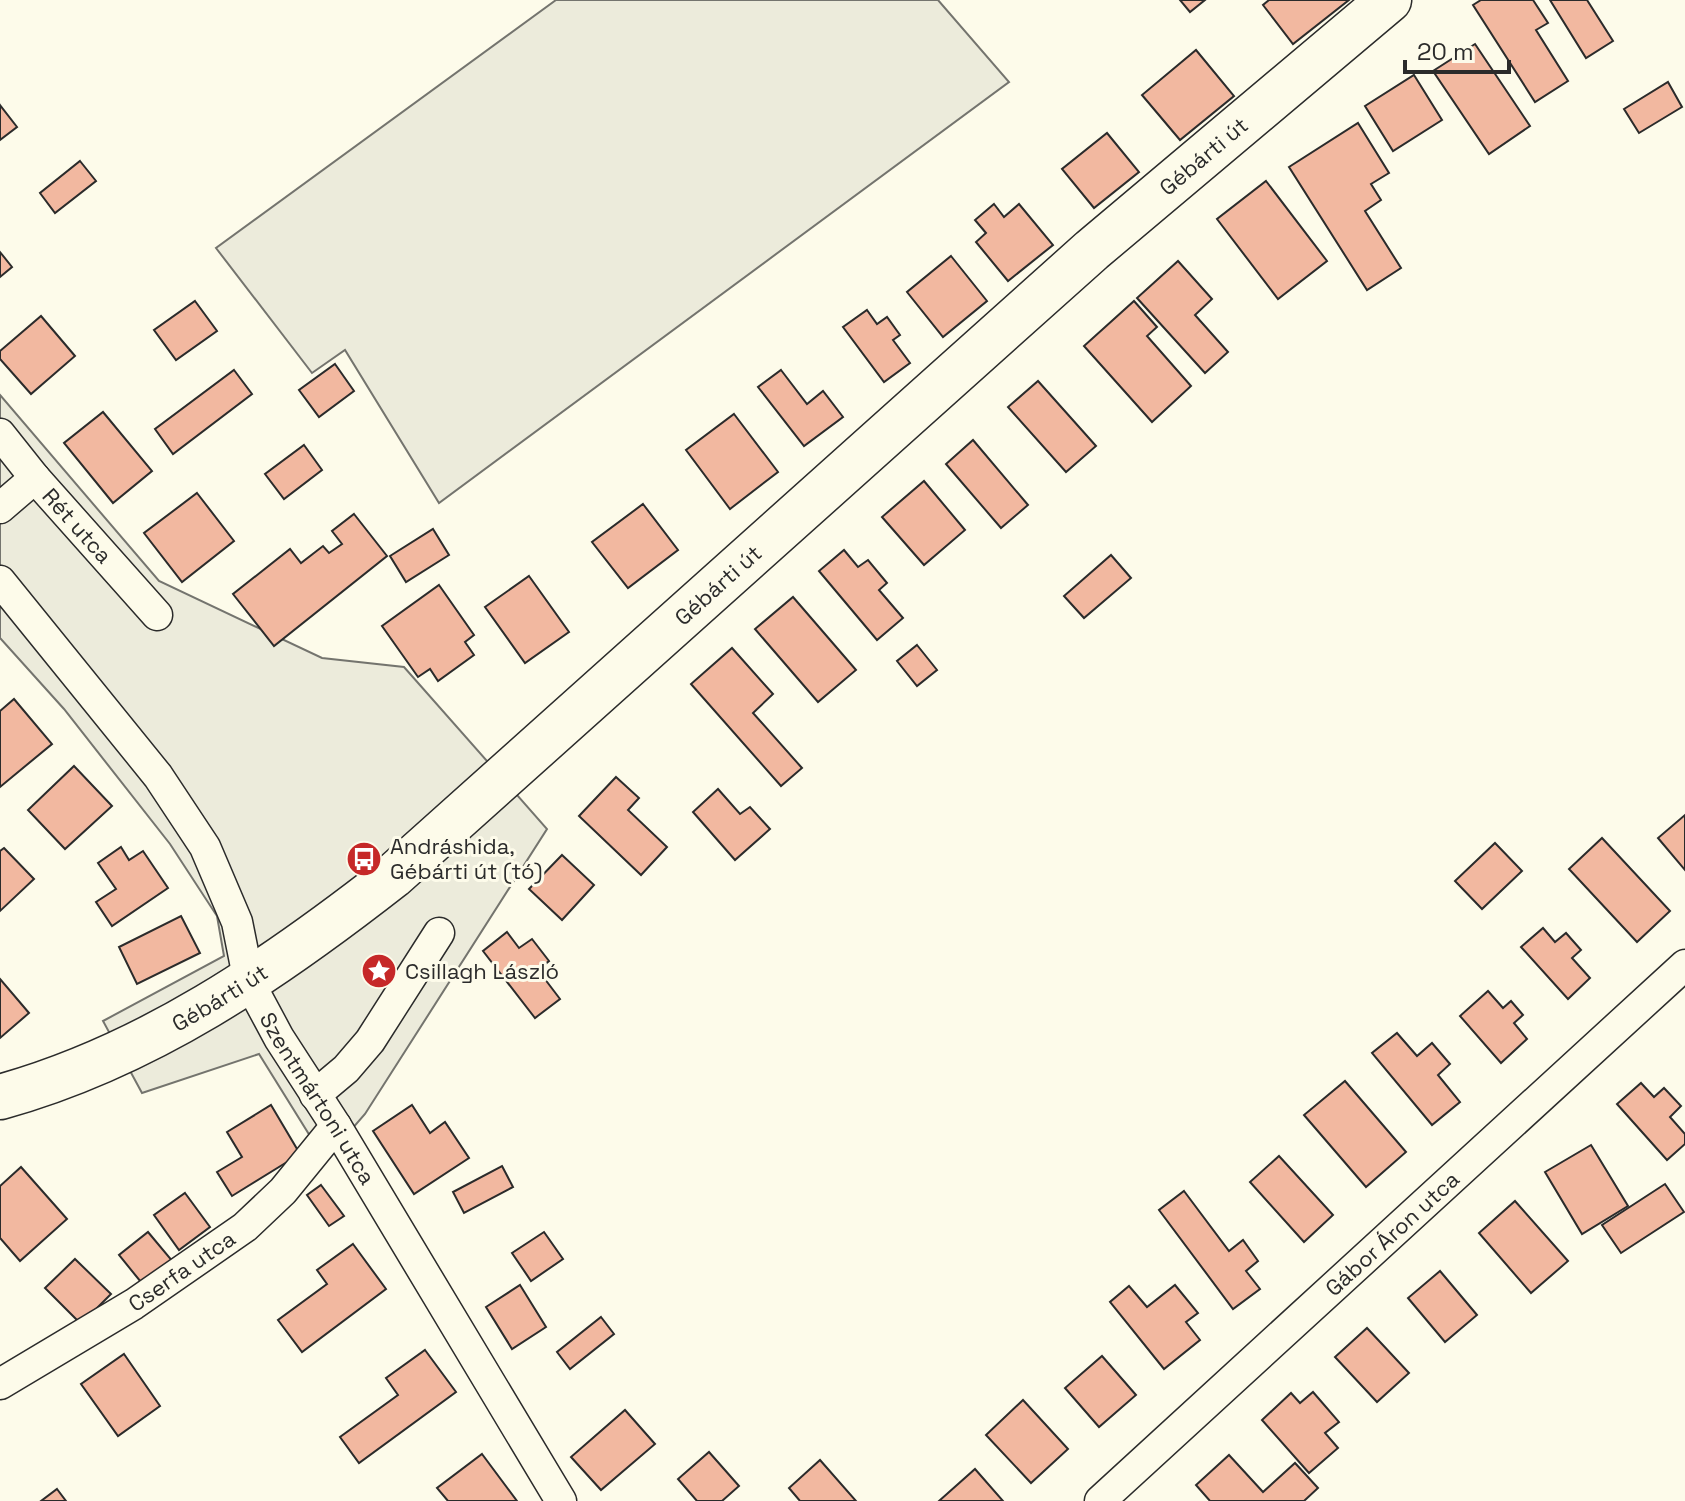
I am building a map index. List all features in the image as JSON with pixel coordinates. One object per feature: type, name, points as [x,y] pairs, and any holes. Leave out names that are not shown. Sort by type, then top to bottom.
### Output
[{"type":"main road","name":"Gébárti út","points":[[0,1097],[40,1084],[162,1031],[249,982],[393,876],[1092,250],[1389,0]]},
{"type":"street","name":"Rét utca","points":[[0,434],[157,615]]},
{"type":"street","points":[[0,508],[35,478]]},
{"type":"street","name":"Szentmártoni utca","points":[[0,581],[158,776],[205,847],[237,922],[249,982],[279,1038],[336,1126],[561,1501]]},
{"type":"street","points":[[315,1095],[346,1069],[370,1041],[439,933]]},
{"type":"street","name":"Gábor Áron utca","points":[[1100,1501],[1685,965]]},
{"type":"street","name":"Cserfa utca","points":[[0,1384],[134,1304],[245,1227],[283,1191],[336,1126]]},
{"type":"shaded area","points":[[556,0],[938,0],[1009,82],[439,503],[345,350],[312,373],[216,248]]},
{"type":"shaded area","points":[[0,395],[159,581],[322,658],[404,667],[547,829],[365,1114],[325,1160],[259,1054],[142,1093],[103,1021],[224,956],[217,916],[170,844],[64,709],[0,638]]},
{"type":"building","points":[[1180,0],[1205,0],[1190,12]]},
{"type":"building","points":[[1269,0],[1349,0],[1293,44],[1263,5]]},
{"type":"building","points":[[1481,0],[1533,0],[1548,23],[1536,30],[1568,81],[1535,102],[1473,5]]},
{"type":"building","points":[[1550,0],[1587,0],[1613,41],[1586,58]]},
{"type":"building","points":[[1475,44],[1530,126],[1489,154],[1433,71]]},
{"type":"building","points":[[1196,50],[1234,96],[1180,140],[1142,95]]},
{"type":"building","points":[[1414,75],[1442,120],[1393,151],[1365,106]]},
{"type":"building","points":[[1668,82],[1682,107],[1639,133],[1624,109]]},
{"type":"building","points":[[0,105],[17,127],[0,140]]},
{"type":"building","points":[[1358,123],[1389,173],[1371,184],[1381,200],[1365,211],[1401,268],[1367,290],[1289,167]]},
{"type":"building","points":[[1107,133],[1139,172],[1094,208],[1062,169]]},
{"type":"building","points":[[80,161],[96,181],[55,213],[40,193]]},
{"type":"building","points":[[1266,181],[1327,261],[1278,299],[1217,219]]},
{"type":"building","points":[[994,204],[1004,217],[1019,204],[1053,245],[1008,281],[976,242],[986,233],[975,220]]},
{"type":"building","points":[[0,252],[12,267],[0,277]]},
{"type":"building","points":[[951,256],[987,301],[943,337],[907,292]]},
{"type":"building","points":[[1178,261],[1212,299],[1195,315],[1228,352],[1205,373],[1137,298]]},
{"type":"building","points":[[195,301],[217,331],[176,360],[154,330]]},
{"type":"building","points":[[1134,301],[1157,327],[1147,336],[1191,386],[1152,422],[1084,346]]},
{"type":"building","points":[[867,310],[877,324],[887,317],[900,335],[893,340],[910,363],[884,382],[843,327]]},
{"type":"building","points":[[41,316],[75,356],[31,394],[0,359],[0,351]]},
{"type":"building","points":[[335,364],[354,391],[319,417],[299,390]]},
{"type":"building","points":[[234,370],[252,394],[173,454],[155,429]]},
{"type":"building","points":[[781,370],[807,404],[823,391],[843,417],[804,446],[758,387]]},
{"type":"building","points":[[1038,381],[1096,446],[1066,472],[1008,407]]},
{"type":"building","points":[[103,412],[152,471],[113,503],[64,443]]},
{"type":"building","points":[[734,414],[778,472],[730,509],[686,450]]},
{"type":"building","points":[[973,440],[1028,505],[1001,528],[946,464]]},
{"type":"building","points":[[304,445],[322,470],[284,499],[265,474]]},
{"type":"building","points":[[924,481],[965,530],[924,565],[882,517]]},
{"type":"building","points":[[197,493],[234,541],[182,582],[144,533]]},
{"type":"building","points":[[643,504],[678,550],[628,588],[592,542]]},
{"type":"building","points":[[354,514],[387,556],[274,646],[233,594],[290,549],[301,563],[323,546],[329,553],[342,544],[332,531]]},
{"type":"building","points":[[433,529],[449,555],[406,582],[390,556]]},
{"type":"building","points":[[844,550],[858,567],[868,560],[887,583],[879,590],[903,618],[877,640],[819,571]]},
{"type":"building","points":[[1111,555],[1131,578],[1084,618],[1064,596]]},
{"type":"building","points":[[529,576],[569,632],[525,663],[485,607]]},
{"type":"building","points":[[439,585],[474,635],[465,642],[474,655],[438,681],[430,669],[418,677],[382,626]]},
{"type":"building","points":[[793,597],[856,670],[818,702],[755,629]]},
{"type":"building","points":[[917,645],[937,670],[917,686],[897,661]]},
{"type":"building","points":[[732,648],[773,694],[753,713],[802,768],[781,786],[691,684]]},
{"type":"building","points":[[14,699],[52,744],[0,787],[0,711]]},
{"type":"building","points":[[74,766],[112,806],[65,849],[28,810]]},
{"type":"building","points":[[616,777],[639,798],[628,810],[667,847],[641,875],[579,816]]},
{"type":"building","points":[[718,789],[740,814],[750,807],[770,829],[735,860],[693,812]]},
{"type":"building","points":[[1685,815],[1685,870],[1658,838]]},
{"type":"building","points":[[1602,838],[1670,911],[1637,942],[1569,869]]},
{"type":"building","points":[[1495,843],[1522,871],[1482,909],[1455,881]]},
{"type":"building","points":[[121,847],[129,860],[143,851],[168,888],[112,926],[96,902],[116,889],[98,863]]},
{"type":"building","points":[[4,848],[34,879],[0,911],[0,851]]},
{"type":"building","points":[[562,855],[594,885],[562,920],[529,889]]},
{"type":"building","points":[[181,916],[200,953],[137,984],[119,947]]},
{"type":"building","points":[[1543,928],[1555,942],[1566,933],[1581,950],[1572,958],[1590,978],[1568,999],[1521,947]]},
{"type":"building","points":[[507,932],[519,948],[532,939],[549,961],[538,970],[560,999],[535,1018],[483,951]]},
{"type":"building","points":[[0,979],[29,1013],[0,1038]]},
{"type":"building","points":[[1488,991],[1503,1008],[1511,1001],[1523,1015],[1514,1023],[1527,1039],[1501,1063],[1460,1016]]},
{"type":"building","points":[[1397,1033],[1417,1056],[1432,1043],[1450,1064],[1438,1075],[1460,1102],[1432,1125],[1372,1053]]},
{"type":"building","points":[[1345,1081],[1406,1152],[1366,1187],[1304,1115]]},
{"type":"building","points":[[1641,1083],[1654,1097],[1664,1088],[1681,1106],[1670,1117],[1685,1134],[1685,1144],[1667,1160],[1617,1104]]},
{"type":"building","points":[[271,1105],[300,1154],[232,1196],[217,1172],[242,1157],[227,1132]]},
{"type":"building","points":[[412,1105],[430,1133],[445,1122],[469,1158],[414,1194],[373,1131]]},
{"type":"building","points":[[1591,1145],[1628,1206],[1582,1234],[1545,1172]]},
{"type":"building","points":[[1279,1156],[1333,1215],[1304,1242],[1250,1182]]},
{"type":"building","points":[[502,1166],[513,1187],[464,1213],[453,1192]]},
{"type":"building","points":[[21,1167],[67,1219],[20,1261],[0,1238],[0,1186]]},
{"type":"building","points":[[1665,1184],[1684,1212],[1621,1253],[1602,1225]]},
{"type":"building","points":[[321,1185],[344,1216],[329,1226],[307,1195]]},
{"type":"building","points":[[1184,1191],[1229,1251],[1243,1240],[1258,1261],[1246,1271],[1260,1289],[1233,1309],[1159,1210]]},
{"type":"building","points":[[185,1193],[210,1227],[179,1250],[154,1215]]},
{"type":"building","points":[[1515,1201],[1568,1261],[1531,1293],[1479,1233]]},
{"type":"building","points":[[148,1232],[174,1263],[145,1287],[119,1255]]},
{"type":"building","points":[[544,1232],[563,1259],[531,1281],[512,1253]]},
{"type":"building","points":[[353,1244],[386,1289],[302,1352],[278,1320],[327,1284],[317,1270]]},
{"type":"building","points":[[75,1259],[111,1294],[81,1324],[45,1288]]},
{"type":"building","points":[[1440,1271],[1477,1315],[1445,1342],[1408,1298]]},
{"type":"building","points":[[520,1285],[546,1327],[512,1349],[486,1307]]},
{"type":"building","points":[[1175,1285],[1198,1313],[1186,1322],[1200,1340],[1164,1369],[1110,1302],[1129,1286],[1147,1307]]},
{"type":"building","points":[[601,1317],[614,1334],[570,1369],[557,1352]]},
{"type":"building","points":[[1367,1328],[1409,1373],[1377,1402],[1335,1357]]},
{"type":"building","points":[[425,1350],[456,1392],[359,1463],[340,1437],[398,1395],[386,1378]]},
{"type":"building","points":[[124,1354],[160,1406],[118,1436],[81,1384]]},
{"type":"building","points":[[1102,1356],[1136,1395],[1099,1427],[1065,1388]]},
{"type":"building","points":[[1313,1392],[1339,1422],[1325,1433],[1338,1448],[1309,1473],[1262,1420],[1291,1393],[1300,1403]]},
{"type":"building","points":[[1023,1400],[1068,1449],[1031,1483],[986,1435]]},
{"type":"building","points":[[625,1410],[655,1444],[601,1490],[571,1457]]},
{"type":"building","points":[[709,1452],[739,1486],[722,1501],[697,1501],[678,1479]]},
{"type":"building","points":[[482,1454],[517,1501],[448,1501],[437,1488]]},
{"type":"building","points":[[1229,1455],[1263,1492],[1295,1463],[1318,1488],[1304,1501],[1210,1501],[1196,1485]]},
{"type":"building","points":[[820,1460],[856,1501],[800,1501],[789,1488]]},
{"type":"building","points":[[975,1469],[1003,1501],[939,1501]]},
{"type":"building","points":[[57,1489],[66,1501],[41,1501]]},
{"type":"place","name":"Andráshida, Gébárti út (tó)","points":[[364,859]]},
{"type":"place","name":"Csillagh László","points":[[379,971]]}]
